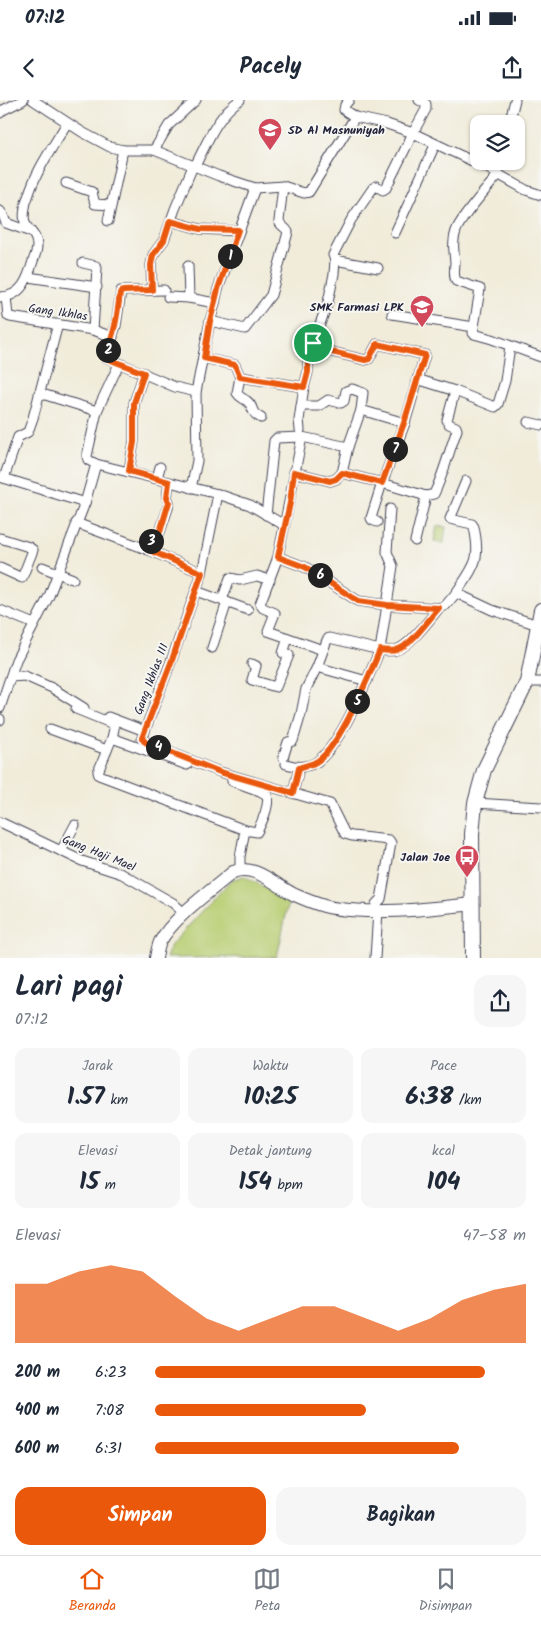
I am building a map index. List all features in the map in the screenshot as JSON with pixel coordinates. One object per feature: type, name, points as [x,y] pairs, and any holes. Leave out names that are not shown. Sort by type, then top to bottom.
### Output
[{"type":"main road","points":[[473,958],[472,834],[474,803],[484,770],[526,682],[541,610]]},
{"type":"street","points":[[0,113],[23,100]]},
{"type":"street","points":[[33,100],[110,147],[123,150],[154,150],[255,188],[283,186],[304,194],[309,192],[355,117]]},
{"type":"street","points":[[154,150],[169,125],[196,100]]},
{"type":"street","points":[[152,290],[151,265],[153,255],[164,240],[170,221],[194,166],[218,123],[231,106],[240,100]]},
{"type":"street","points":[[348,100],[344,110],[355,117],[387,124],[413,133],[435,145],[470,158]]},
{"type":"street","points":[[323,650],[269,632],[268,629],[275,613],[261,606],[278,557],[290,503],[301,434],[301,406],[308,372],[308,351],[313,343],[328,302],[334,274],[335,260],[333,255],[351,220],[374,187],[376,186],[383,190],[386,188],[427,107],[426,104],[419,100]]},
{"type":"street","points":[[511,115],[515,100]]},
{"type":"street","points":[[3,297],[20,289],[28,277],[37,248],[34,233],[26,225],[25,220],[27,198],[39,168],[68,123]]},
{"type":"street","points":[[395,233],[435,145]]},
{"type":"street","points":[[108,221],[123,150]]},
{"type":"street","points":[[495,170],[526,190],[541,195]]},
{"type":"street","points":[[499,174],[456,228],[454,276],[456,281],[480,289],[474,334],[541,357]]},
{"type":"street","points":[[66,183],[92,192],[95,204],[110,205]]},
{"type":"street","points":[[210,321],[245,329],[268,301],[287,237],[286,229],[279,221],[283,186]]},
{"type":"street","points":[[191,488],[197,461],[196,392],[210,321],[218,289],[238,230],[255,188]]},
{"type":"street","points":[[0,211],[6,223],[34,233]]},
{"type":"street","points":[[170,221],[200,229],[238,230]]},
{"type":"street","points":[[335,260],[378,268]]},
{"type":"street","name":"Gang Ikhlas","points":[[83,263],[96,266],[97,268],[93,330]]},
{"type":"street","points":[[188,266],[189,298]]},
{"type":"street","points":[[28,277],[96,287]]},
{"type":"street","points":[[196,392],[119,364],[105,356],[113,337],[120,293],[123,291],[152,290],[215,303]]},
{"type":"street","name":"Gang Ikhlas","points":[[3,297],[9,317],[93,330],[113,337]]},
{"type":"street","points":[[392,314],[474,327]]},
{"type":"street","points":[[58,324],[28,430],[18,437],[2,478],[85,503]]},
{"type":"street","points":[[313,343],[332,352],[365,360],[369,359],[377,344],[424,355],[404,423],[371,518],[376,522]]},
{"type":"street","points":[[417,379],[496,406],[505,381],[510,346]]},
{"type":"street","points":[[204,358],[235,365],[240,377],[237,390],[238,395],[249,402],[254,413],[261,418]]},
{"type":"street","points":[[119,364],[97,411],[87,456],[88,460],[96,464],[218,494],[250,505],[284,525]]},
{"type":"street","points":[[129,471],[134,442],[134,403],[144,373]]},
{"type":"street","points":[[240,377],[304,387]]},
{"type":"street","points":[[294,472],[330,481],[336,479],[342,473],[348,447],[361,410],[363,393],[352,389],[346,391],[342,403],[328,400],[319,406],[301,406]]},
{"type":"street","points":[[342,473],[426,496],[434,494],[449,458],[457,430],[447,420],[455,391]]},
{"type":"street","points":[[39,393],[97,411]]},
{"type":"street","points":[[361,410],[404,423]]},
{"type":"street","points":[[528,422],[541,425]]},
{"type":"street","points":[[266,515],[275,439],[301,434],[348,447]]},
{"type":"street","points":[[0,708],[16,660],[49,596],[58,574],[85,503],[96,464]]},
{"type":"street","points":[[157,478],[160,467]]},
{"type":"street","points":[[278,557],[305,567],[358,601],[439,608],[446,605],[456,593],[475,565],[478,554],[472,524],[450,519],[466,481]]},
{"type":"street","points":[[149,550],[154,532],[160,532],[168,508],[169,482]]},
{"type":"street","name":"Gang Ikhlas III","points":[[218,494],[202,573],[172,660],[142,738],[147,743],[220,772],[330,804],[345,834],[390,841],[381,898],[376,904],[379,911]]},
{"type":"street","points":[[415,541],[426,496]]},
{"type":"street","points":[[390,509],[386,552],[393,566],[380,650],[367,681],[340,734],[325,754],[315,763],[299,768],[284,761],[288,742],[292,741],[301,714],[306,689],[317,667],[326,641],[329,638],[380,650],[393,651],[402,648],[417,634],[439,608]]},
{"type":"street","points":[[76,523],[149,550],[202,573]]},
{"type":"street","points":[[0,538],[29,546],[33,550],[22,578],[0,568]]},
{"type":"street","points":[[42,567],[73,579]]},
{"type":"street","points":[[212,648],[230,578],[240,580],[257,576],[270,580]]},
{"type":"street","points":[[196,591],[248,610]]},
{"type":"street","points":[[456,593],[492,610],[538,625]]},
{"type":"street","points":[[0,610],[34,624]]},
{"type":"street","points":[[252,664],[256,666],[252,680],[276,687],[289,655],[283,653],[288,638]]},
{"type":"street","points":[[317,667],[367,681]]},
{"type":"street","points":[[11,677],[25,676],[52,688],[86,709],[145,731]]},
{"type":"street","points":[[526,682],[541,682]]},
{"type":"street","points":[[76,709],[113,724],[112,738],[98,772],[99,776],[245,830],[257,832],[267,805],[267,795],[112,738]]},
{"type":"street","points":[[50,729],[107,750]]},
{"type":"street","points":[[293,793],[299,768]]},
{"type":"street","points":[[474,803],[541,807]]},
{"type":"street","name":"Gang Haji Mael","points":[[0,822],[82,861],[122,874],[173,902],[185,914]]},
{"type":"street","points":[[61,851],[75,824]]},
{"type":"street","points":[[240,869],[240,857],[245,830]]},
{"type":"street","points":[[156,958],[160,942],[169,930],[233,872],[240,869],[258,874],[294,895],[324,906],[344,910],[406,911],[473,904]]},
{"type":"street","points":[[375,958],[379,911]]},
{"type":"green space","points":[[437,526],[446,527],[444,543],[434,541]]},
{"type":"green space","points":[[244,876],[289,901],[277,957],[166,958],[171,945],[231,880]]},
{"type":"place","name":"SD Al Masnuniyah","points":[[270,151]]},
{"type":"place","name":"SMK Farmasi LPK","points":[[422,328]]},
{"type":"place","name":"Jalan Joe","points":[[467,878]]},
{"type":"route","points":[[170,221],[200,229],[238,230],[218,289],[204,358],[235,365],[240,377],[304,387],[308,372],[308,351],[313,343],[332,352],[365,360],[369,359],[377,344],[425,356],[404,423],[382,483],[342,473],[336,479],[330,481],[294,472],[290,503],[278,557],[305,567],[330,581],[358,601],[439,608],[417,634],[402,648],[393,651],[380,650],[367,681],[340,734],[325,754],[315,763],[299,768],[293,793],[220,772],[147,743],[142,738],[172,660],[202,573],[149,550],[154,532],[160,532],[168,508],[169,482],[129,471],[134,442],[134,403],[144,373],[119,364],[105,356],[116,326],[120,293],[121,291],[152,290],[151,265],[153,255],[164,240],[170,221]]}]
